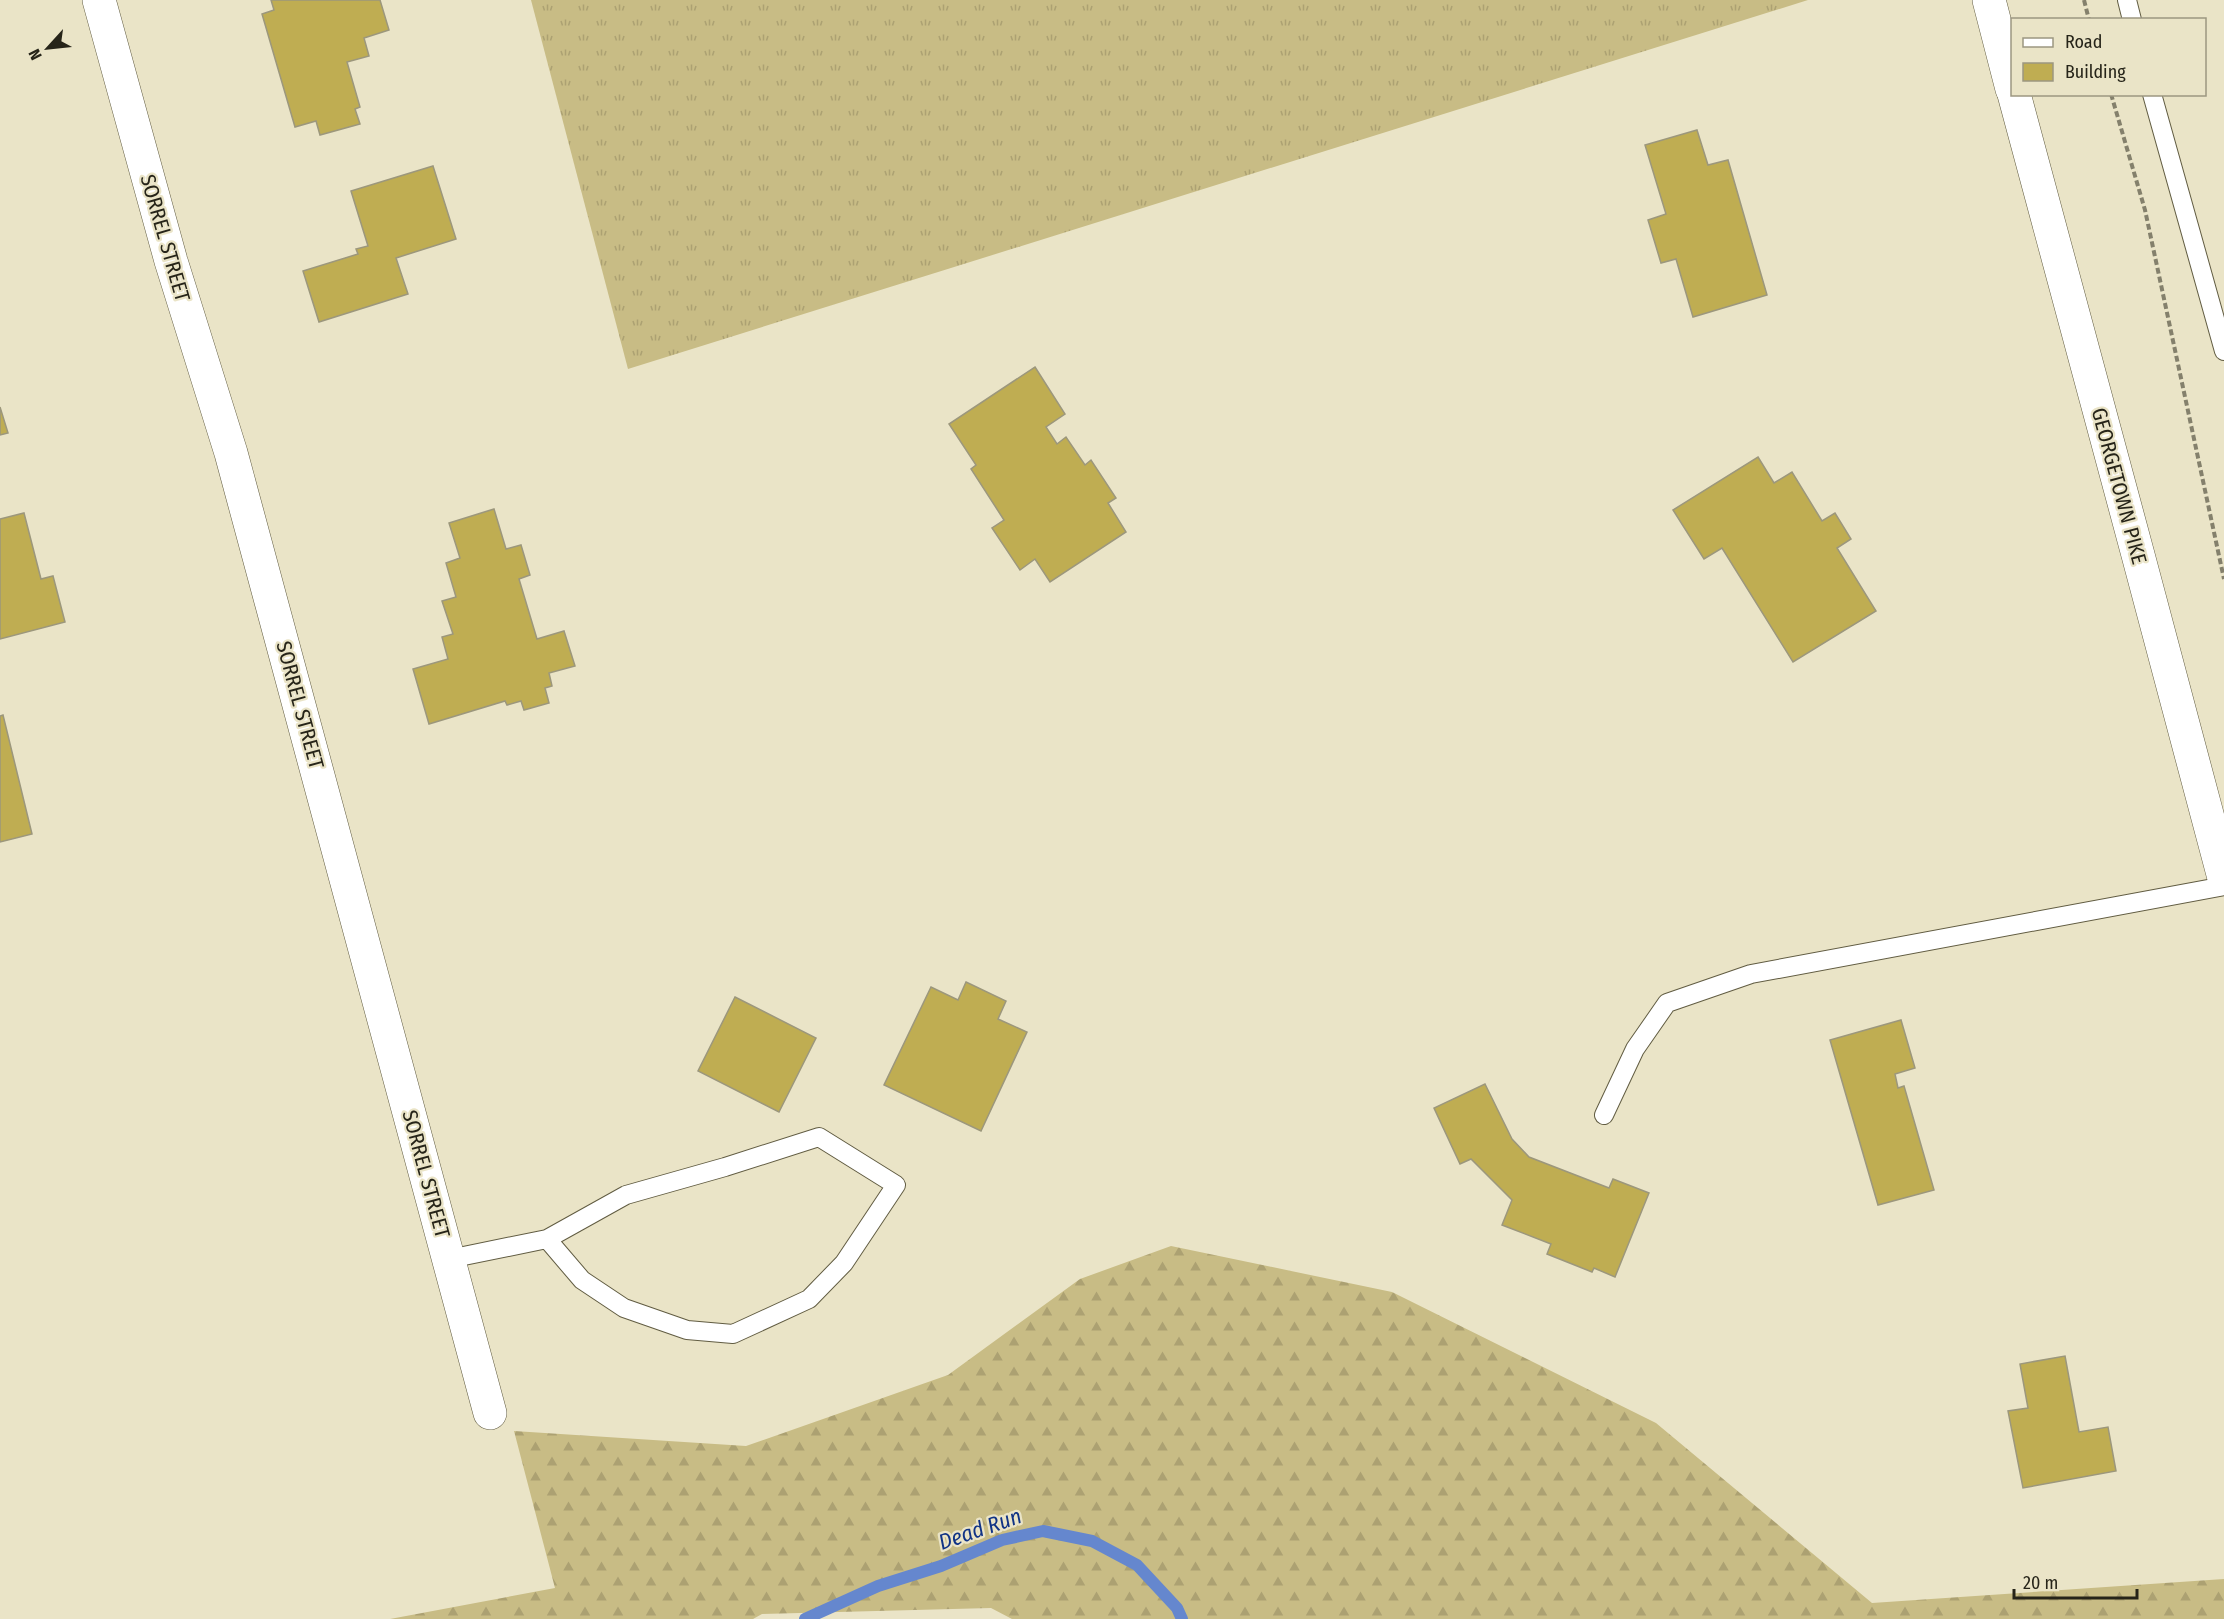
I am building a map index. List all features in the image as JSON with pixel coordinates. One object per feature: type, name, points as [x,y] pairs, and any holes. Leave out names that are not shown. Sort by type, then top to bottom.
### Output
[{"type":"street","name":"SORREL STREET","points":[[99,0],[171,261],[231,453],[490,1413]]},
{"type":"street","points":[[1989,0],[2011,82]]},
{"type":"street","name":"GEORGETOWN PIKE","points":[[2015,96],[2224,878]]},
{"type":"lane","points":[[2127,0],[2132,18]]},
{"type":"lane","points":[[2153,96],[2224,351]]},
{"type":"lane","points":[[1604,1115],[1635,1049],[1667,1003],[1751,974],[2224,886]]},
{"type":"lane","points":[[449,1259],[547,1239],[626,1195],[819,1137],[896,1185],[844,1263],[809,1299],[733,1334],[687,1330],[624,1308],[582,1280],[547,1239]]},
{"type":"path","points":[[2084,0],[2089,18]]},
{"type":"path","points":[[2113,96],[2145,210],[2224,579]]},
{"type":"green space","points":[[531,0],[1808,0],[628,369]]},
{"type":"green space","points":[[1171,1246],[1392,1292],[1656,1423],[1872,1603],[2224,1579],[2224,1619],[1012,1619],[991,1608],[762,1614],[753,1619],[390,1619],[555,1588],[514,1431],[746,1446],[948,1375],[1080,1279]]},
{"type":"building","points":[[271,0],[380,0],[389,30],[364,38],[369,56],[347,62],[360,107],[355,109],[360,124],[320,135],[316,121],[295,127],[262,14],[274,10]]},
{"type":"building","points":[[1697,130],[1708,165],[1728,160],[1767,295],[1693,317],[1676,259],[1661,263],[1648,220],[1666,214],[1645,145]]},
{"type":"building","points":[[433,166],[456,239],[396,258],[408,294],[319,322],[303,271],[358,254],[356,249],[368,246],[351,191]]},
{"type":"building","points":[[1035,367],[1065,414],[1046,427],[1057,444],[1066,437],[1085,465],[1091,460],[1116,498],[1108,503],[1126,532],[1050,582],[1035,559],[1020,570],[992,528],[1004,520],[971,469],[976,465],[949,424]]},
{"type":"building","points":[[0,407],[8,433],[0,435]]},
{"type":"building","points":[[1758,457],[1774,483],[1792,472],[1822,521],[1835,513],[1851,539],[1837,548],[1876,611],[1793,662],[1722,548],[1704,559],[1673,510]]},
{"type":"building","points":[[494,509],[506,549],[521,545],[530,575],[519,579],[537,639],[564,631],[575,666],[549,673],[552,686],[545,688],[549,703],[524,710],[521,701],[507,705],[505,701],[429,724],[413,669],[448,659],[442,637],[453,634],[442,601],[456,597],[446,563],[460,558],[449,523]]},
{"type":"building","points":[[24,513],[41,579],[53,576],[65,622],[0,639],[0,519]]},
{"type":"building","points":[[3,715],[32,834],[0,842],[0,716]]},
{"type":"building","points":[[966,982],[1006,1001],[998,1019],[1027,1032],[981,1131],[884,1085],[931,987],[958,1000]]},
{"type":"building","points":[[735,997],[816,1038],[779,1112],[698,1071]]},
{"type":"building","points":[[1901,1020],[1915,1068],[1895,1074],[1898,1088],[1904,1086],[1934,1190],[1878,1205],[1830,1040]]},
{"type":"building","points":[[1485,1084],[1512,1139],[1529,1157],[1609,1188],[1613,1179],[1649,1193],[1615,1277],[1594,1268],[1592,1272],[1547,1254],[1551,1244],[1502,1225],[1512,1200],[1471,1159],[1460,1164],[1434,1108]]},
{"type":"building","points":[[2065,1356],[2079,1432],[2108,1427],[2116,1471],[2023,1488],[2008,1411],[2028,1408],[2020,1364]]},
{"type":"waterway","name":"Dead Run","points":[[805,1619],[878,1586],[941,1566],[1002,1540],[1043,1531],[1092,1541],[1137,1565],[1177,1608],[1182,1619]]}]
